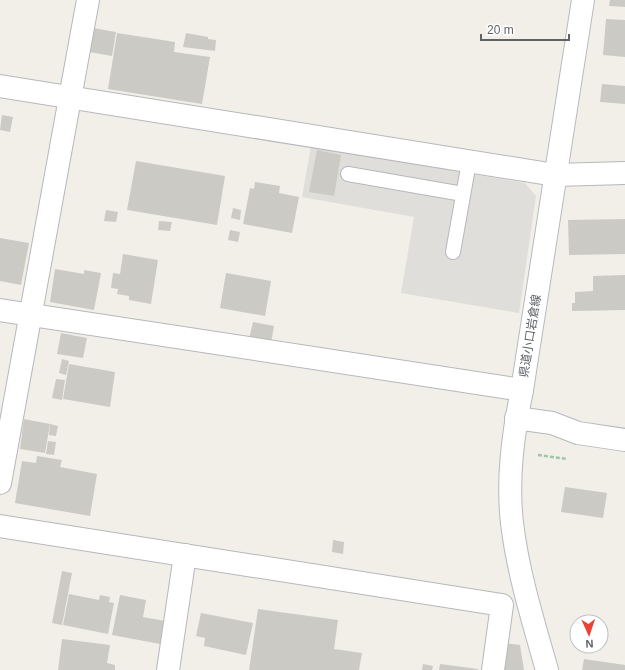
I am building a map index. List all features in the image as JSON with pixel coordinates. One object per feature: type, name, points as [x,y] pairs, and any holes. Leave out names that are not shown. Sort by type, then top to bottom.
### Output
[{"type":"street","points":[[0,484],[88,0]]},
{"type":"street","name":"県道小口岩倉線","points":[[547,670],[526,598],[518,560],[512,522],[510,484],[516,418],[522,390],[582,0]]},
{"type":"street","points":[[0,86],[555,175],[625,173]]},
{"type":"street","points":[[0,310],[522,390]]},
{"type":"street","points":[[516,418],[552,423],[578,433],[625,440]]},
{"type":"street","points":[[0,526],[502,605],[526,598]]},
{"type":"street","points":[[168,670],[185,555]]},
{"type":"street","points":[[493,670],[502,605]]},
{"type":"lane","points":[[453,252],[469,162]]},
{"type":"lane","points":[[348,174],[463,194]]},
{"type":"shaded area","points":[[311,146],[525,183],[536,196],[519,313],[401,293],[414,217],[302,197]]},
{"type":"building","points":[[610,0],[625,0],[625,7],[609,6]]},
{"type":"building","points":[[606,19],[625,20],[625,57],[603,55]]},
{"type":"building","points":[[93,28],[116,32],[112,56],[89,52]]},
{"type":"building","points":[[117,33],[175,42],[174,52],[210,57],[202,104],[108,89]]},
{"type":"building","points":[[186,33],[216,40],[215,51],[183,47]]},
{"type":"building","points":[[602,84],[625,86],[625,104],[600,102]]},
{"type":"building","points":[[2,115],[13,117],[10,132],[0,130]]},
{"type":"building","points":[[317,150],[341,155],[334,196],[309,192]]},
{"type":"building","points":[[136,161],[225,176],[217,225],[127,210]]},
{"type":"building","points":[[255,182],[280,186],[279,193],[299,197],[292,233],[243,224],[250,188],[254,189]]},
{"type":"building","points":[[233,208],[241,210],[240,220],[231,218]]},
{"type":"building","points":[[106,210],[118,212],[116,222],[104,221]]},
{"type":"building","points":[[625,219],[625,254],[569,255],[568,220]]},
{"type":"building","points":[[159,221],[172,222],[170,231],[158,230]]},
{"type":"building","points":[[230,230],[240,232],[238,242],[228,240]]},
{"type":"building","points":[[0,238],[29,243],[21,285],[0,281]]},
{"type":"building","points":[[123,254],[158,260],[151,304],[129,300],[129,296],[117,294],[118,289],[111,288],[113,273],[120,274]]},
{"type":"building","points":[[55,269],[84,274],[84,270],[101,273],[94,310],[50,302]]},
{"type":"building","points":[[226,273],[271,281],[265,316],[220,308]]},
{"type":"building","points":[[625,275],[625,310],[572,311],[572,303],[575,303],[575,292],[593,291],[593,276]]},
{"type":"building","points":[[253,322],[274,326],[271,343],[249,339]]},
{"type":"building","points":[[61,333],[87,338],[83,358],[57,354]]},
{"type":"building","points":[[62,359],[69,361],[66,375],[59,373]]},
{"type":"building","points":[[69,364],[115,372],[110,407],[63,399]]},
{"type":"building","points":[[56,379],[65,380],[62,400],[52,398]]},
{"type":"building","points":[[24,419],[50,424],[45,453],[20,449]]},
{"type":"building","points":[[50,424],[58,426],[56,436],[49,435]]},
{"type":"building","points":[[48,441],[56,442],[54,455],[46,454]]},
{"type":"building","points":[[37,456],[62,460],[60,467],[97,474],[90,516],[15,503],[22,461],[36,463]]},
{"type":"building","points":[[565,487],[607,493],[603,518],[561,512]]},
{"type":"building","points":[[333,540],[344,542],[343,554],[332,552]]},
{"type":"building","points":[[62,571],[72,573],[62,625],[52,623]]},
{"type":"building","points":[[69,594],[99,600],[100,595],[110,597],[109,602],[114,603],[108,634],[63,625]]},
{"type":"building","points":[[120,595],[146,600],[143,617],[165,621],[160,644],[112,635]]},
{"type":"building","points":[[258,609],[338,620],[334,649],[362,653],[359,670],[249,670]]},
{"type":"building","points":[[201,613],[253,623],[246,655],[204,646],[205,638],[196,636]]},
{"type":"building","points":[[62,639],[110,645],[107,663],[115,665],[115,670],[58,670]]},
{"type":"building","points":[[504,643],[520,645],[524,670],[501,670]]},
{"type":"building","points":[[584,659],[625,665],[625,670],[582,670]]},
{"type":"building","points":[[423,664],[433,666],[432,670],[422,670]]},
{"type":"building","points":[[440,664],[478,669],[478,670],[439,670]]}]
